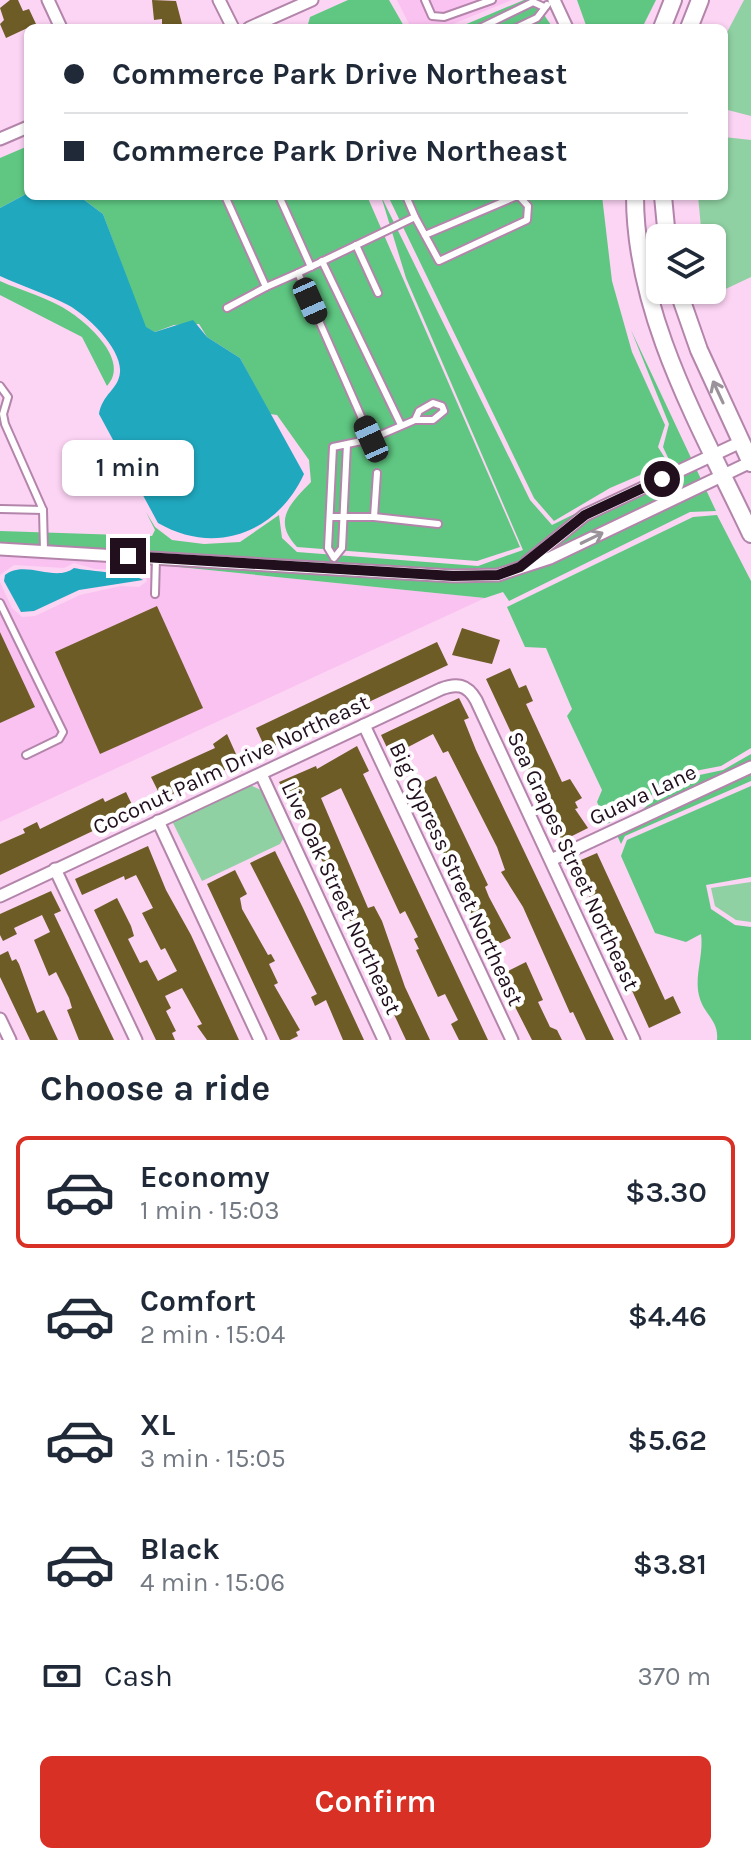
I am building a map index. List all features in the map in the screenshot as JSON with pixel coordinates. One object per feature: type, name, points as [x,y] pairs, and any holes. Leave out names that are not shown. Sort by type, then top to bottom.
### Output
[{"type":"main road","points":[[664,24],[673,0]]},
{"type":"main road","points":[[691,24],[700,0]]},
{"type":"main road","points":[[635,200],[642,264],[660,334],[751,534]]},
{"type":"main road","points":[[663,200],[666,224]]},
{"type":"main road","points":[[683,304],[699,350],[751,462]]},
{"type":"street","points":[[48,0],[59,24]]},
{"type":"street","points":[[219,0],[231,24]]},
{"type":"street","points":[[258,24],[312,0]]},
{"type":"street","points":[[551,3],[564,24]]},
{"type":"street","points":[[0,139],[24,129]]},
{"type":"street","points":[[520,567],[567,527],[610,503],[741,442]]},
{"type":"street","points":[[0,549],[334,564],[453,576],[498,575],[550,558],[751,462]]},
{"type":"street","points":[[610,503],[622,523]]},
{"type":"street","name":"Coconut Palm Drive Northeast","points":[[0,896],[451,685],[467,688],[476,700]]},
{"type":"street","name":"Sea Grapes Street Northeast","points":[[476,700],[634,1040]]},
{"type":"street","name":"Big Cypress Street Northeast","points":[[364,725],[512,1040]]},
{"type":"street","name":"Guava Lane","points":[[551,860],[751,767]]},
{"type":"street","name":"Live Oak Street Northeast","points":[[261,774],[384,1040]]},
{"type":"street","points":[[158,821],[260,1040]]},
{"type":"street","points":[[55,869],[136,1040]]},
{"type":"street","points":[[0,1019],[10,1040]]},
{"type":"lane","points":[[425,0],[432,16],[444,17],[492,0]]},
{"type":"lane","points":[[488,24],[533,2],[551,3]]},
{"type":"lane","points":[[524,24],[537,18],[551,3]]},
{"type":"lane","points":[[227,200],[266,287]]},
{"type":"lane","points":[[281,200],[311,267]]},
{"type":"lane","points":[[408,200],[439,261],[527,220],[528,206],[522,200]]},
{"type":"lane","points":[[425,235],[508,200]]},
{"type":"lane","points":[[227,308],[415,217]]},
{"type":"lane","points":[[356,245],[378,293]]},
{"type":"lane","points":[[322,261],[401,425]]},
{"type":"lane","points":[[298,273],[371,439]]},
{"type":"lane","points":[[0,386],[8,397],[3,414],[5,424],[43,510],[44,551]]},
{"type":"lane","points":[[334,564],[328,548],[333,447],[371,439],[415,420]]},
{"type":"lane","points":[[334,564],[342,548],[347,444]]},
{"type":"lane","points":[[333,463],[346,464]]},
{"type":"lane","points":[[374,517],[377,473]]},
{"type":"lane","points":[[331,496],[344,496]]},
{"type":"lane","points":[[0,508],[43,510]]},
{"type":"lane","points":[[330,517],[374,517],[438,524]]},
{"type":"lane","points":[[155,594],[156,558]]},
{"type":"lane","points":[[0,603],[63,732],[59,739],[26,755]]},
{"type":"shaded area","points":[[397,0],[512,0],[453,24],[409,24]]},
{"type":"shaded area","points":[[0,549],[485,598],[0,822],[0,582],[12,608],[22,617],[35,616],[80,595],[121,586],[139,587],[147,581],[145,575],[136,570],[95,569],[74,563],[64,568],[14,565],[0,575]]},
{"type":"green space","points":[[348,0],[389,0],[403,24],[308,24],[310,17]]},
{"type":"green space","points":[[524,0],[534,0],[550,24],[467,24]]},
{"type":"green space","points":[[577,0],[656,0],[644,24],[586,24]]},
{"type":"green space","points":[[744,0],[751,0],[751,116],[728,110],[728,30]]},
{"type":"green space","points":[[728,137],[751,140],[751,277],[726,289],[726,224],[701,224],[698,200],[728,200]]},
{"type":"green space","points":[[24,148],[24,195],[0,208],[0,158]]},
{"type":"green space","points":[[84,200],[369,200],[520,547],[477,561],[297,547],[286,529],[285,520],[291,505],[311,482],[309,460],[277,415],[270,414],[240,358],[207,337],[199,324],[174,325],[155,332],[145,327],[103,214]]},
{"type":"green space","points":[[382,200],[530,500],[552,525],[672,466],[663,447],[669,424],[631,330],[716,511],[690,512],[509,601],[503,592],[485,598],[0,549],[0,531],[152,536],[155,530],[146,512],[155,527],[172,540],[204,544],[240,542],[279,515],[282,538],[297,552],[478,566],[523,550],[406,278]]},
{"type":"green space","points":[[390,200],[602,200],[612,281],[632,352],[665,425],[658,447],[668,463],[610,488],[554,521],[534,498]]},
{"type":"green space","points":[[0,281],[54,303],[88,326],[111,356],[113,377],[107,386],[82,337],[0,295]]},
{"type":"green space","points":[[717,515],[751,581],[751,748],[721,766],[674,775],[639,806],[607,824],[597,802],[602,790],[567,716],[572,709],[546,648],[525,647],[507,607],[693,517]]},
{"type":"green space","points":[[751,754],[751,781],[625,836],[621,844],[613,826],[642,810],[676,780],[723,770]]},
{"type":"green space","points":[[248,784],[263,791],[283,839],[280,844],[202,881],[172,821]]},
{"type":"green space","points":[[751,786],[751,877],[706,885],[711,909],[735,925],[751,927],[751,1040],[717,1040],[716,1028],[702,1005],[698,991],[701,934],[686,942],[655,933],[621,856],[627,840]]},
{"type":"green space","points":[[751,882],[751,922],[736,920],[715,906],[711,888]]},
{"type":"water","points":[[24,195],[24,200],[84,200],[103,214],[146,327],[155,332],[193,320],[207,337],[240,358],[304,474],[278,511],[261,524],[222,538],[201,538],[158,523],[99,414],[103,401],[119,378],[115,353],[93,325],[68,305],[0,276],[0,208]]},
{"type":"water","points":[[74,568],[123,574],[143,580],[79,590],[34,611],[21,612],[4,581],[5,575],[22,569],[58,573]]},
{"type":"building","points":[[10,0],[18,0],[23,11],[29,9],[36,24],[24,24],[24,30],[6,38],[0,24],[4,20],[0,8]]},
{"type":"building","points":[[152,0],[176,1],[182,24],[162,24],[162,19],[154,20]]},
{"type":"building","points":[[157,606],[203,708],[100,754],[55,652]]},
{"type":"building","points":[[462,628],[500,640],[492,664],[452,655]]},
{"type":"building","points":[[0,632],[35,707],[0,723]]},
{"type":"building","points":[[437,642],[448,665],[266,750],[256,728]]},
{"type":"building","points":[[510,668],[519,688],[526,685],[533,701],[526,704],[562,782],[570,779],[582,798],[575,802],[578,808],[575,809],[588,828],[562,841],[486,679]]},
{"type":"building","points":[[459,698],[469,718],[464,720],[476,750],[614,1040],[586,1040],[573,1012],[570,1013],[523,907],[501,872],[505,870],[497,847],[448,751],[443,753],[433,734],[391,756],[381,735]]},
{"type":"building","points":[[227,734],[240,763],[162,799],[151,777],[215,748],[213,744]]},
{"type":"building","points":[[357,746],[369,771],[363,774],[488,1040],[459,1040],[451,1024],[458,1020],[445,994],[438,997],[416,950],[419,949],[414,939],[418,937],[405,911],[400,914],[341,788],[321,798],[368,908],[374,906],[382,921],[405,987],[430,1040],[406,1040],[317,850],[279,782],[316,766],[317,769]]},
{"type":"building","points":[[436,776],[488,885],[485,887],[489,897],[511,938],[488,949],[412,788]]},
{"type":"building","points":[[126,792],[135,811],[0,875],[0,844],[25,833],[23,829],[37,822],[40,829],[103,798],[105,802]]},
{"type":"building","points":[[148,846],[239,1040],[207,1040],[197,1026],[202,1024],[182,988],[165,996],[171,1008],[166,1011],[176,1031],[172,1033],[175,1040],[156,1040],[94,910],[117,898],[134,936],[128,939],[140,963],[147,960],[158,981],[177,971],[165,948],[161,950],[142,913],[153,908],[136,875],[125,880],[124,876],[82,895],[75,879]]},
{"type":"building","points":[[275,851],[364,1040],[343,1040],[326,1000],[315,1006],[311,997],[317,994],[250,863]]},
{"type":"building","points":[[597,853],[665,1000],[673,996],[681,1013],[649,1028],[574,863]]},
{"type":"building","points":[[235,870],[247,894],[240,898],[242,909],[268,955],[271,954],[275,961],[269,964],[278,983],[274,985],[300,1030],[296,1032],[298,1036],[290,1040],[280,1040],[207,884]]},
{"type":"building","points":[[51,891],[61,911],[54,914],[114,1040],[79,1040],[67,1010],[72,1008],[69,998],[56,972],[49,976],[34,940],[50,932],[42,915],[14,928],[17,934],[3,941],[0,935],[0,914]]},
{"type":"building","points":[[8,951],[12,961],[16,959],[19,964],[37,1013],[44,1010],[58,1040],[30,1040],[0,977],[0,955]]},
{"type":"building","points":[[526,962],[543,1000],[538,1002],[550,1027],[557,1030],[562,1040],[532,1040],[509,995],[500,975]]},
{"type":"route","points":[[128,556],[453,576],[498,575],[520,567],[585,515],[662,479]]}]
